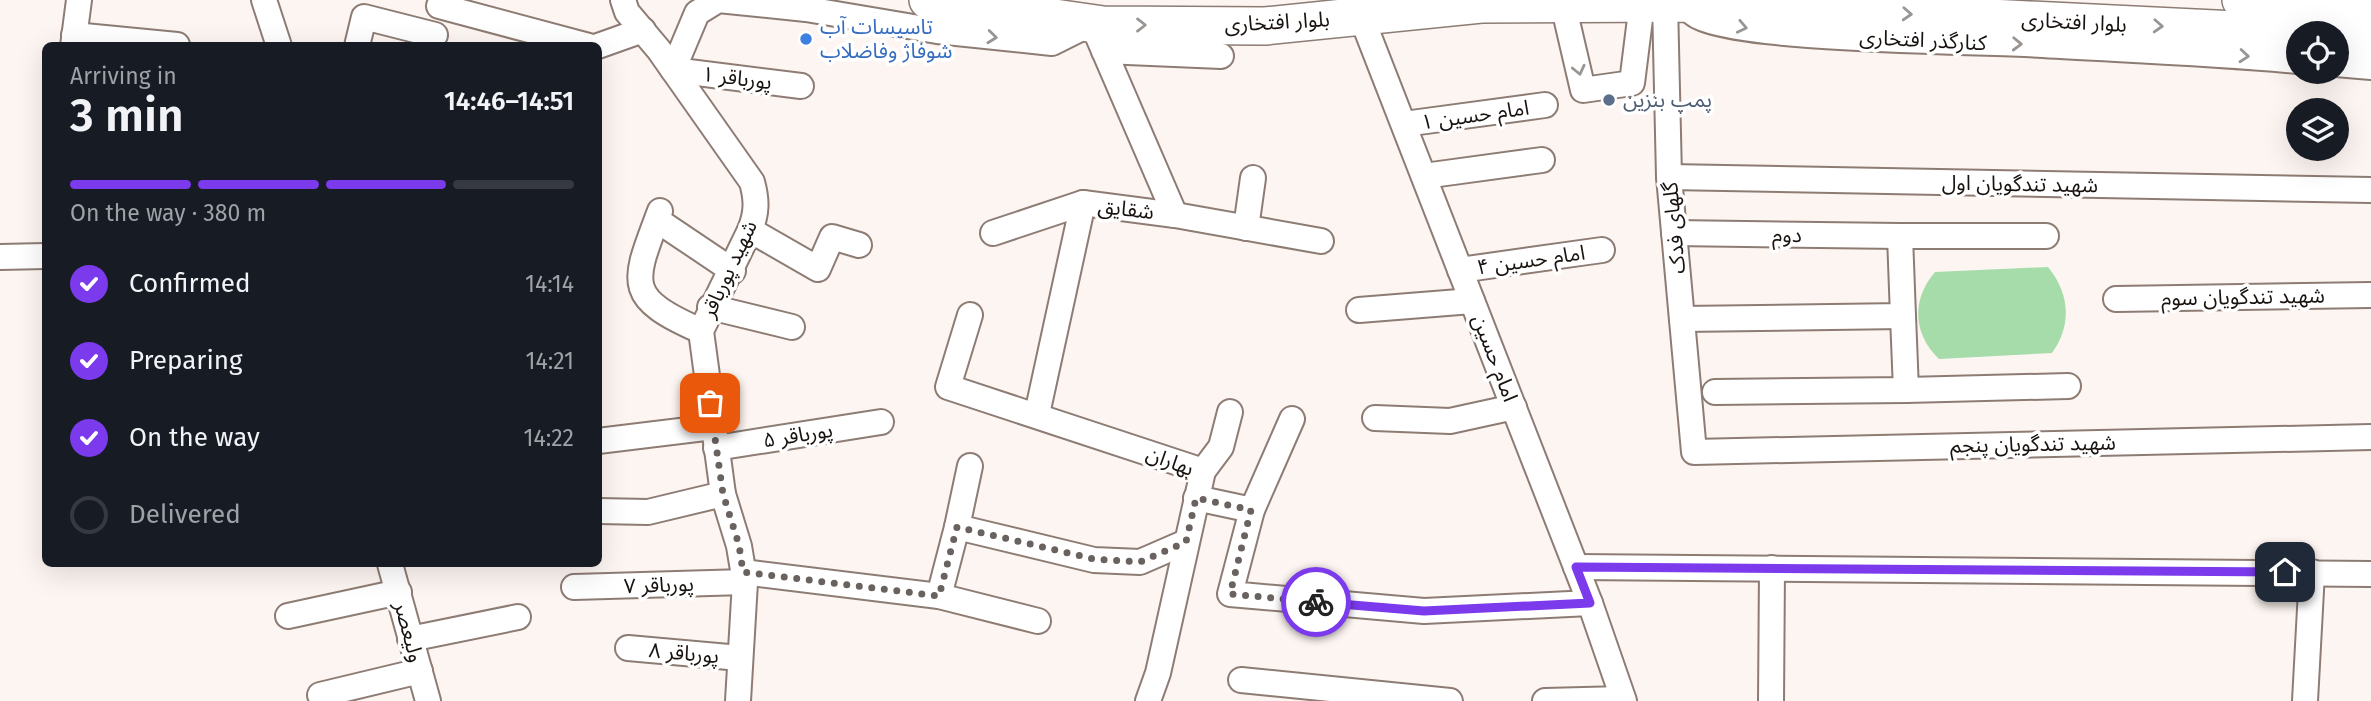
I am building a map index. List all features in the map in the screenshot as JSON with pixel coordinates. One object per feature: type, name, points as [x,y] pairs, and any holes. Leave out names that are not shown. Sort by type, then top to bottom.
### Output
[{"type":"highway","name":"بلوار افتخاری","points":[[928,0],[1098,37],[1265,26],[1481,4],[1662,3],[2286,32]]},
{"type":"highway","points":[[2241,0],[2371,9]]},
{"type":"highway","points":[[2349,37],[2371,40]]},
{"type":"street","points":[[79,0],[74,40],[115,42]]},
{"type":"street","points":[[264,0],[278,42]]},
{"type":"street","name":"شهید پورباقر","points":[[624,0],[627,12],[673,70],[752,182],[757,198],[756,216],[733,271],[710,307],[701,331],[723,494],[739,545],[744,577],[738,701]]},
{"type":"street","points":[[673,70],[697,13],[718,0],[806,9],[937,31],[1052,43],[1098,37],[1221,56]]},
{"type":"street","points":[[358,42],[364,17],[434,40],[440,3],[575,42]]},
{"type":"street","points":[[1563,4],[1583,90],[1632,83],[1662,3]]},
{"type":"street","name":"کنارگذر افتخاری","points":[[1662,3],[1698,18],[1753,29],[1896,40],[2209,53],[2286,60]]},
{"type":"street","name":"گلهای فدک","points":[[1662,3],[1669,177],[1694,452]]},
{"type":"street","name":"امام حسین","points":[[1361,16],[1590,603],[1624,700]]},
{"type":"street","points":[[602,45],[643,30]]},
{"type":"street","name":"شقایق","points":[[1098,37],[1175,215]]},
{"type":"street","points":[[2349,65],[2371,67]]},
{"type":"street","name":"پورباقر ۱","points":[[673,70],[801,86]]},
{"type":"street","name":"امام حسین ۱","points":[[1404,124],[1545,105]]},
{"type":"street","points":[[1424,176],[1542,160]]},
{"type":"street","name":"شهید تندگویان اول","points":[[1669,177],[2371,190]]},
{"type":"street","points":[[1246,228],[1253,178]]},
{"type":"street","points":[[993,233],[1083,203]]},
{"type":"street","name":"شقایق","points":[[1037,414],[1083,203],[1175,215]]},
{"type":"street","points":[[701,331],[664,315],[643,295],[639,278],[643,255],[658,215],[733,271]]},
{"type":"street","points":[[1175,215],[1321,242]]},
{"type":"street","points":[[750,230],[818,270],[832,237],[859,246]]},
{"type":"street","name":"دوم","points":[[1674,233],[2046,236]]},
{"type":"street","points":[[1900,236],[1906,390]]},
{"type":"street","name":"امام حسین ۴","points":[[1460,270],[1602,250]]},
{"type":"street","points":[[0,257],[42,256]]},
{"type":"street","name":"شهید تندگویان سوم","points":[[2116,299],[2371,295]]},
{"type":"street","points":[[1359,310],[1472,301]]},
{"type":"street","points":[[710,307],[792,327]]},
{"type":"street","name":"بهاران","points":[[970,315],[948,387],[1037,414],[1203,471],[1158,673],[1147,701]]},
{"type":"street","points":[[1682,319],[1903,316]]},
{"type":"street","points":[[1715,392],[2068,386]]},
{"type":"street","points":[[1375,418],[1450,421],[1514,407]]},
{"type":"street","points":[[1203,471],[1221,447],[1230,412]]},
{"type":"street","points":[[1292,419],[1251,510],[1230,594],[1424,611],[1590,603]]},
{"type":"street","name":"پورباقر ۵","points":[[602,441],[715,438],[881,422]]},
{"type":"street","name":"شهید تندگویان پنجم","points":[[1694,452],[2371,437]]},
{"type":"street","points":[[939,596],[970,466]]},
{"type":"street","points":[[602,511],[649,512],[723,494]]},
{"type":"street","points":[[1196,498],[1251,510]]},
{"type":"street","points":[[957,527],[1094,559],[1140,562],[1186,542]]},
{"type":"street","name":"ولیعصر","points":[[391,567],[428,701]]},
{"type":"street","points":[[1576,567],[2371,574]]},
{"type":"street","points":[[1770,701],[1772,568]]},
{"type":"street","points":[[2305,701],[2312,572]]},
{"type":"street","name":"پورباقر ۷","points":[[574,587],[744,577],[939,596],[1038,621]]},
{"type":"street","points":[[288,616],[399,592]]},
{"type":"street","points":[[410,639],[518,617]]},
{"type":"street","name":"پورباقر ۸","points":[[628,648],[740,658]]},
{"type":"street","points":[[320,695],[419,671]]},
{"type":"street","points":[[1241,680],[1450,701]]},
{"type":"street","points":[[1545,701],[1624,700]]},
{"type":"green space","points":[[2048,267],[2061,288],[2066,310],[2063,332],[2052,353],[1939,359],[1930,349],[1924,339],[1918,317],[1922,294],[1935,272]]},
{"type":"way so far","points":[[710,403],[723,494],[739,545],[743,572],[939,596],[957,527],[1094,559],[1140,562],[1186,542],[1196,498],[1251,510],[1230,594],[1316,602]]},
{"type":"place","name":"تاسیسات آب شوفاژ وفاضلاب","points":[[806,39]]},
{"type":"place","name":"پمپ بنزین","points":[[1609,100]]},
{"type":"route","points":[[1316,602],[1424,611],[1590,603],[1576,567],[2285,572]]}]
